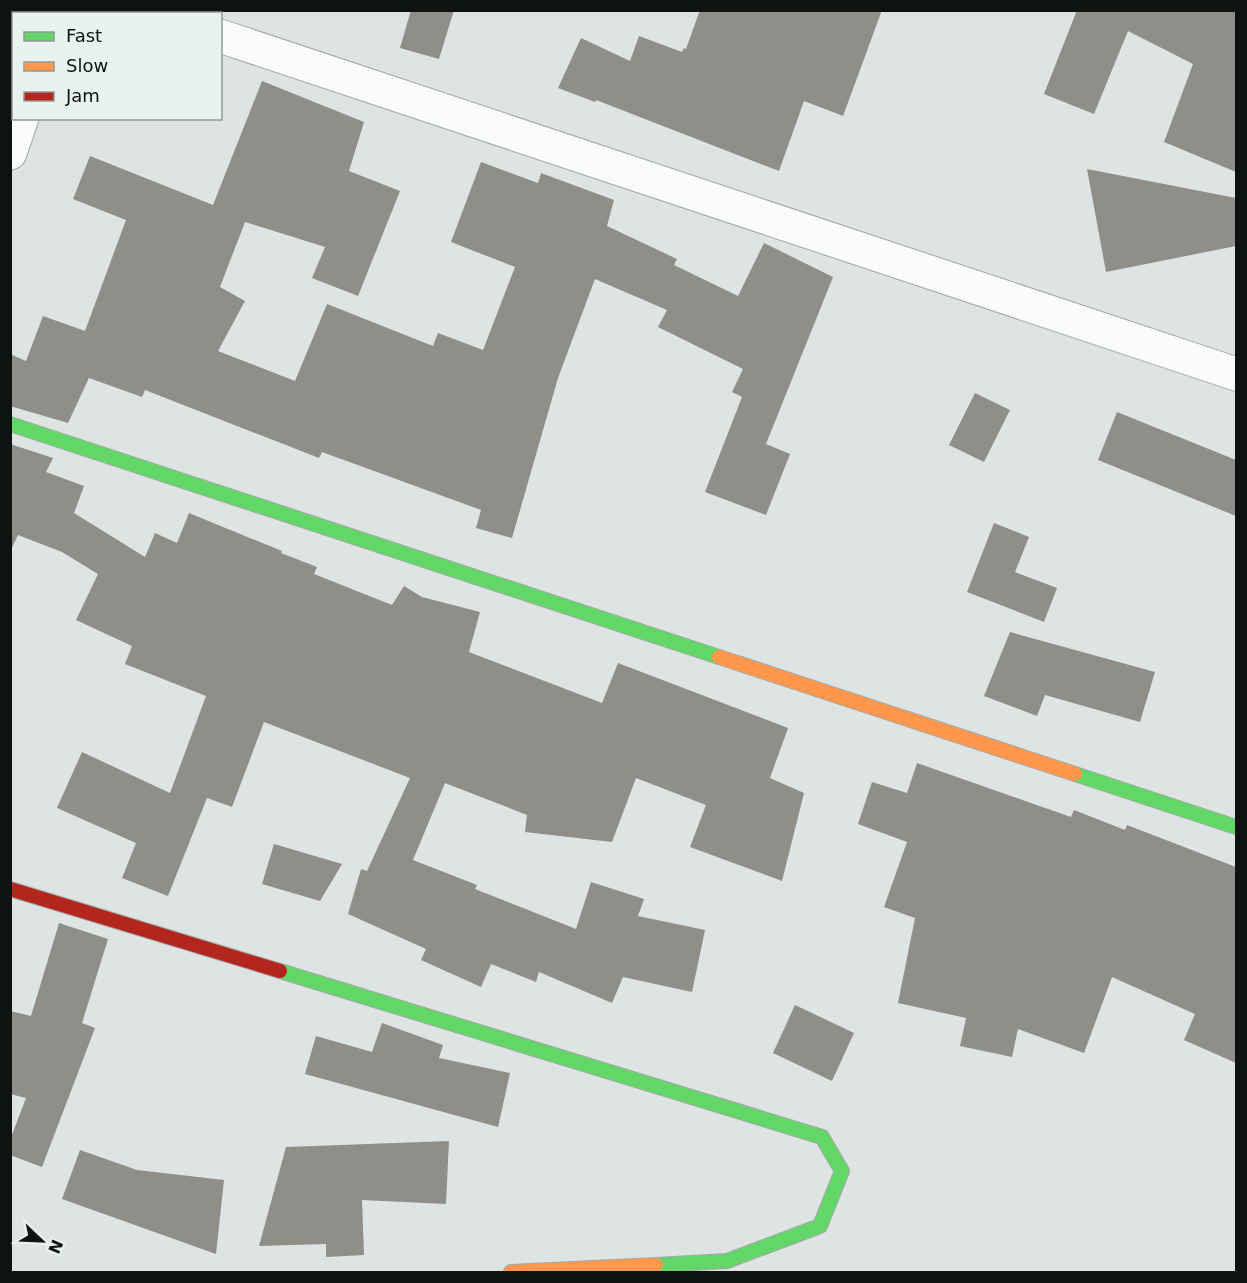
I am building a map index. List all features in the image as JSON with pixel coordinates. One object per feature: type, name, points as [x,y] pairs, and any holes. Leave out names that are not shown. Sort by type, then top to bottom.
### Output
[{"type":"street","points":[[222,37],[1236,374]]},
{"type":"street","points":[[10,153],[21,120]]},
{"type":"street","points":[[10,424],[1236,827]]},
{"type":"street","points":[[10,890],[822,1137],[842,1171],[820,1226],[727,1261],[511,1272]]},
{"type":"building","points":[[411,10],[454,10],[439,59],[400,48]]},
{"type":"building","points":[[700,10],[882,10],[843,116],[804,101],[779,171],[596,100],[595,102],[558,88],[581,38],[630,61],[639,36],[682,52],[684,48],[686,49]]},
{"type":"building","points":[[1077,10],[1236,10],[1236,172],[1164,142],[1193,64],[1128,31],[1094,114],[1044,94]]},
{"type":"building","points":[[262,81],[364,122],[349,171],[400,191],[358,296],[312,278],[325,247],[245,222],[220,287],[245,301],[218,351],[295,381],[327,304],[433,346],[438,333],[483,350],[515,267],[451,242],[481,162],[538,183],[541,173],[614,200],[607,226],[677,259],[674,265],[738,296],[764,243],[833,277],[766,444],[790,454],[766,515],[705,492],[742,397],[732,392],[743,369],[658,327],[667,310],[595,279],[558,378],[512,538],[476,528],[481,510],[322,452],[319,458],[145,390],[142,397],[89,378],[68,423],[10,406],[10,354],[26,361],[43,316],[85,331],[126,220],[73,199],[90,156],[213,205]]},
{"type":"building","points":[[1087,169],[1236,198],[1236,246],[1106,272]]},
{"type":"building","points":[[975,393],[1010,410],[984,462],[949,445]]},
{"type":"building","points":[[1117,412],[1236,460],[1236,516],[1098,460]]},
{"type":"building","points":[[10,444],[53,458],[46,472],[84,486],[74,513],[145,557],[155,533],[177,543],[189,513],[317,567],[314,574],[392,605],[404,586],[422,597],[480,612],[469,652],[602,703],[618,663],[788,728],[770,778],[804,793],[782,881],[690,847],[706,805],[636,778],[612,842],[525,832],[527,815],[445,783],[413,860],[477,885],[475,889],[576,929],[591,882],[644,899],[638,916],[705,930],[692,992],[623,977],[612,1003],[539,972],[536,982],[491,964],[481,987],[421,960],[426,949],[348,914],[361,869],[367,871],[410,778],[264,722],[232,807],[207,798],[168,896],[122,878],[136,843],[57,808],[82,752],[170,793],[206,696],[125,664],[132,646],[76,620],[98,574],[62,552],[18,535],[10,552]]},
{"type":"building","points":[[994,523],[1029,537],[1015,572],[1057,588],[1044,622],[967,592]]},
{"type":"building","points":[[1010,632],[1155,672],[1140,722],[1045,695],[1037,716],[984,696]]},
{"type":"building","points":[[917,763],[1071,817],[1074,810],[1125,830],[1127,825],[1236,867],[1236,1063],[1184,1040],[1195,1014],[1112,977],[1084,1053],[1018,1029],[1012,1057],[960,1046],[966,1018],[898,1003],[915,918],[884,907],[907,842],[858,824],[872,782],[907,793]]},
{"type":"building","points":[[274,844],[342,864],[320,901],[262,884]]},
{"type":"building","points":[[59,923],[108,939],[82,1023],[95,1028],[42,1167],[10,1155],[10,1140],[26,1098],[10,1094],[10,1011],[31,1016]]},
{"type":"building","points":[[795,1005],[854,1033],[832,1081],[773,1053]]},
{"type":"building","points":[[382,1023],[443,1045],[439,1058],[510,1073],[498,1127],[305,1074],[316,1036],[372,1052]]},
{"type":"building","points":[[449,1141],[446,1204],[362,1200],[364,1255],[326,1257],[326,1244],[259,1246],[286,1147]]},
{"type":"building","points":[[80,1150],[137,1170],[224,1180],[216,1254],[62,1199]]},
{"type":"traffic: fast","points":[[10,424],[719,657]]},
{"type":"traffic: fast","points":[[1075,774],[1236,827]]},
{"type":"traffic: fast","points":[[280,971],[822,1137],[842,1171],[820,1226],[727,1261],[656,1265]]},
{"type":"traffic: slow","points":[[719,657],[1075,774]]},
{"type":"traffic: slow","points":[[511,1272],[656,1265]]},
{"type":"traffic: jam","points":[[10,889],[280,971]]}]
